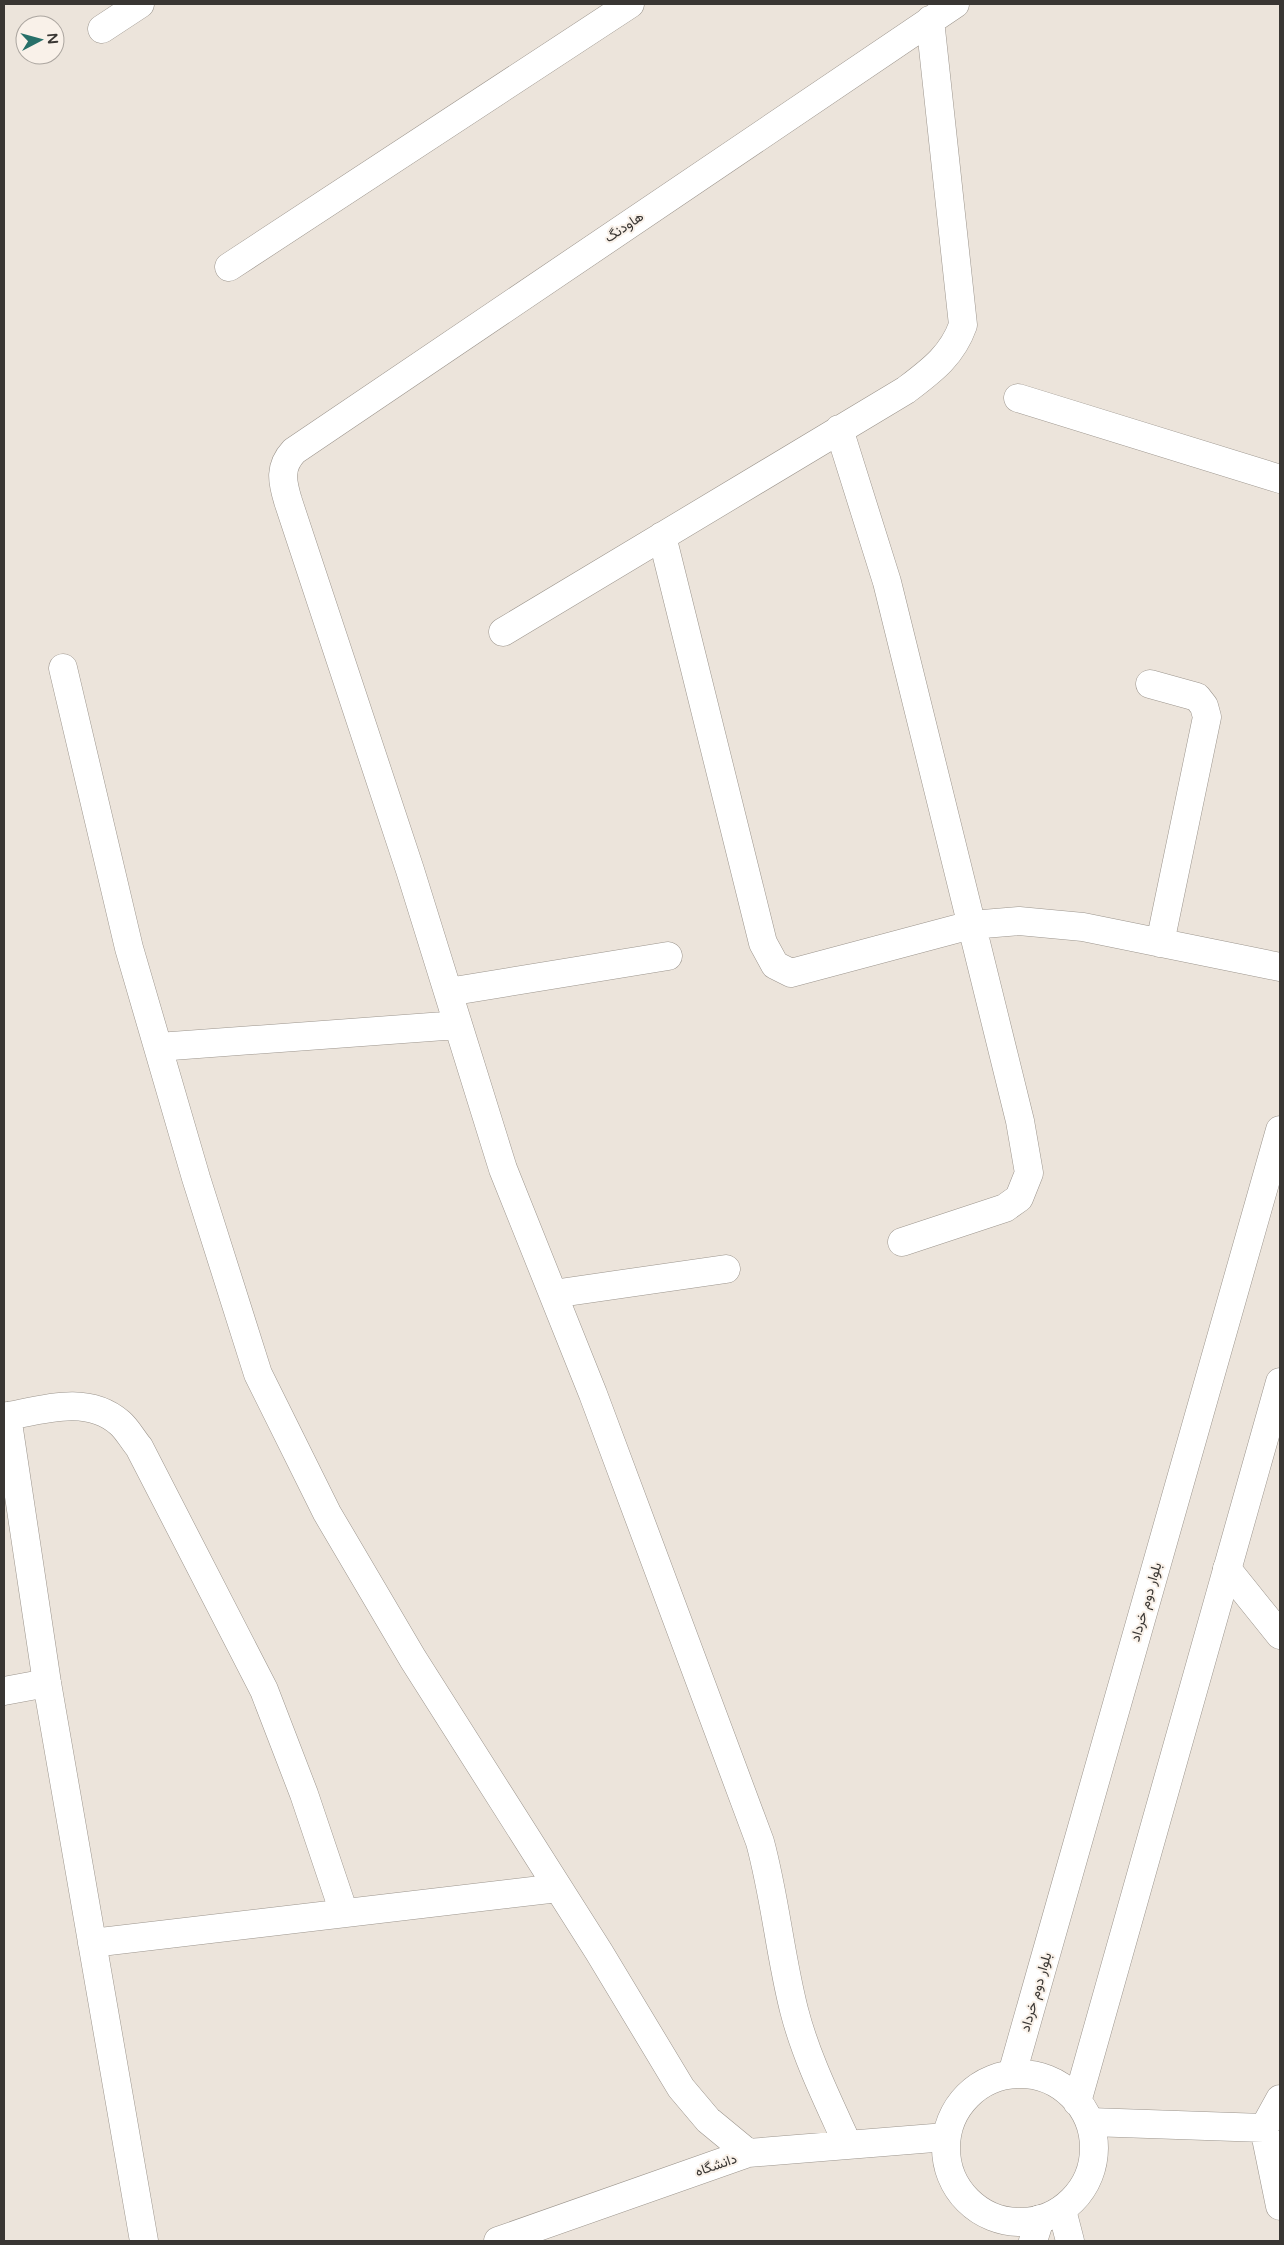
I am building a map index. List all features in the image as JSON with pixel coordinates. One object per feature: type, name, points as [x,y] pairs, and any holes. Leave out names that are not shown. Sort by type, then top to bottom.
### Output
[{"type":"street","points":[[102,29],[140,4]]},
{"type":"street","points":[[229,267],[630,4]]},
{"type":"street","name":"هاودنگ","points":[[448,992],[283,483],[283,467],[294,451],[954,4]]},
{"type":"street","points":[[503,632],[906,390],[943,361],[957,342],[963,325],[930,20]]},
{"type":"street","points":[[1018,398],[1280,479]]},
{"type":"street","points":[[839,429],[886,582],[1020,1121],[1029,1173],[1019,1198],[1005,1208],[902,1242]]},
{"type":"street","points":[[662,536],[763,943],[775,964],[791,973],[971,925],[1019,921],[1074,926],[1280,967]]},
{"type":"street","points":[[64,668],[129,948],[198,1187],[258,1374],[327,1513],[413,1659],[558,1888],[681,2088],[708,2120],[748,2153]]},
{"type":"street","points":[[1150,684],[1196,697],[1204,706],[1207,717],[1160,943]]},
{"type":"street","points":[[668,956],[448,992],[503,1169],[597,1404],[760,1842],[776,1909],[785,1969],[804,2044],[848,2145]]},
{"type":"street","points":[[158,1048],[458,1024]]},
{"type":"street","name":"بلوار دوم خرداد","points":[[1012,2074],[1280,1130]]},
{"type":"street","points":[[553,1294],[726,1269]]},
{"type":"street","points":[[1084,2112],[1227,1569],[1280,1382]]},
{"type":"street","points":[[144,2241],[47,1683],[5,1416],[60,1406],[94,1407],[120,1423],[139,1448],[264,1690],[304,1794],[344,1913]]},
{"type":"street","points":[[1227,1569],[1280,1635]]},
{"type":"street","points":[[4,1691],[47,1683]]},
{"type":"street","points":[[92,1943],[558,1888]]},
{"type":"street","points":[[1045,2223],[1080,2192],[1091,2170],[1094,2146],[1084,2112],[1058,2085],[1037,2074],[1012,2074],[989,2080],[969,2095],[954,2115],[946,2138],[948,2162],[955,2184],[971,2204],[991,2217],[1016,2222],[1045,2223],[1070,2241]]},
{"type":"street","points":[[1280,2099],[1264,2128],[1280,2206]]},
{"type":"street","points":[[1084,2112],[1264,2128]]},
{"type":"street","name":"دانشگاه","points":[[498,2241],[748,2153],[946,2138]]}]
